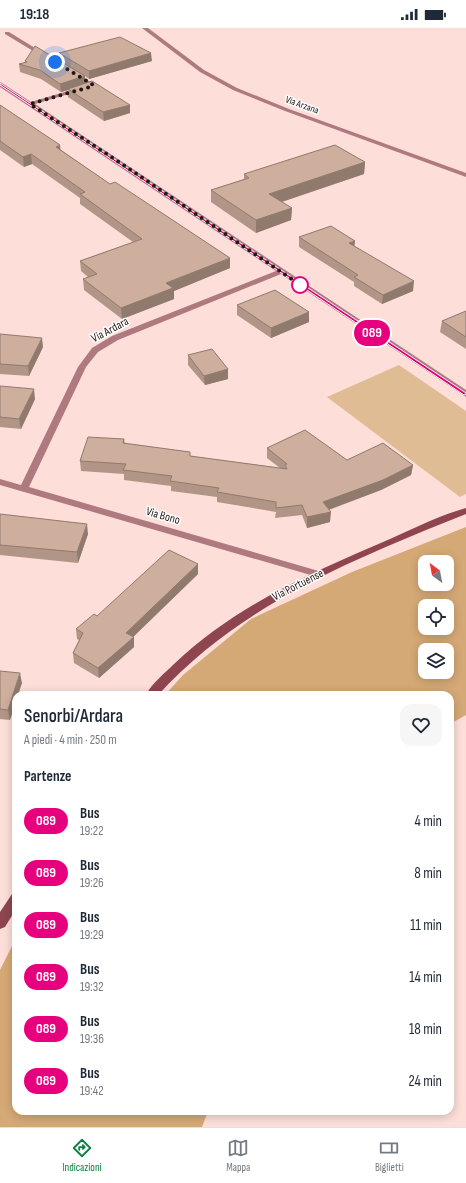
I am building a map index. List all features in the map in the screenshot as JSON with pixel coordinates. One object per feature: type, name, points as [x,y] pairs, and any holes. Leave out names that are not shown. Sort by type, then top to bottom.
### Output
[{"type":"main road","name":"Via Portuense","points":[[155,691],[168,676],[197,649],[214,636],[292,586],[425,527],[466,511]]},
{"type":"main road","points":[[0,923],[12,904]]},
{"type":"street","name":"Via Arzana","points":[[146,28],[202,72],[235,89],[287,110],[466,175]]},
{"type":"street","points":[[7,33],[52,60]]},
{"type":"street","points":[[30,104],[93,86],[66,68]]},
{"type":"street","points":[[0,84],[466,394]]},
{"type":"street","name":"Via Ardara","points":[[24,489],[82,367],[95,350],[121,336],[281,272]]},
{"type":"street","name":"Via Bono","points":[[0,482],[318,574]]},
{"type":"shaded area","points":[[399,365],[466,411],[466,494],[460,497],[327,397]]},
{"type":"shaded area","points":[[466,527],[466,715],[454,722],[454,691],[169,691],[183,675],[251,619],[352,572]]},
{"type":"shaded area","points":[[12,946],[12,1115],[206,1115],[202,1127],[0,1127],[0,970]]},
{"type":"building","points":[[120,37],[151,53],[89,71],[59,53]]},
{"type":"building","points":[[35,46],[85,76],[60,84],[40,70],[19,64],[27,62],[25,61]]},
{"type":"building","points":[[92,81],[130,105],[103,112],[68,89]]},
{"type":"building","points":[[0,105],[60,145],[56,147],[110,184],[115,182],[230,258],[166,283],[173,288],[121,308],[83,279],[97,274],[80,261],[142,239],[80,194],[85,192],[31,154],[23,157],[0,141]]},
{"type":"building","points":[[335,145],[365,162],[269,194],[292,208],[256,220],[211,190],[249,178],[244,174]]},
{"type":"building","points":[[331,226],[355,241],[349,243],[414,281],[383,295],[354,277],[358,275],[299,237]]},
{"type":"building","points":[[275,290],[309,312],[271,328],[237,305]]},
{"type":"building","points":[[466,311],[466,337],[442,321]]},
{"type":"building","points":[[0,334],[42,338],[28,366],[0,364]]},
{"type":"building","points":[[212,349],[228,369],[204,376],[188,355]]},
{"type":"building","points":[[0,386],[34,389],[19,419],[0,417]]},
{"type":"building","points":[[305,430],[347,460],[383,443],[413,465],[383,480],[323,502],[331,512],[307,517],[302,505],[276,508],[276,502],[217,492],[219,488],[170,481],[172,476],[123,470],[126,464],[80,461],[88,437],[124,439],[123,443],[190,452],[190,456],[287,469],[285,465],[287,464],[267,448]]},
{"type":"building","points":[[0,514],[87,524],[77,552],[0,545]]},
{"type":"building","points":[[169,550],[198,564],[126,633],[134,637],[98,668],[73,653],[83,633],[76,629],[94,614],[97,616]]},
{"type":"building","points":[[0,671],[20,673],[14,691],[12,691],[12,698],[8,710],[0,709]]},
{"type":"bus line","name":"089","points":[[0,84],[466,394]]},
{"type":"route","points":[[55,62],[93,86],[30,104],[119,162],[305,288],[300,285]]}]
